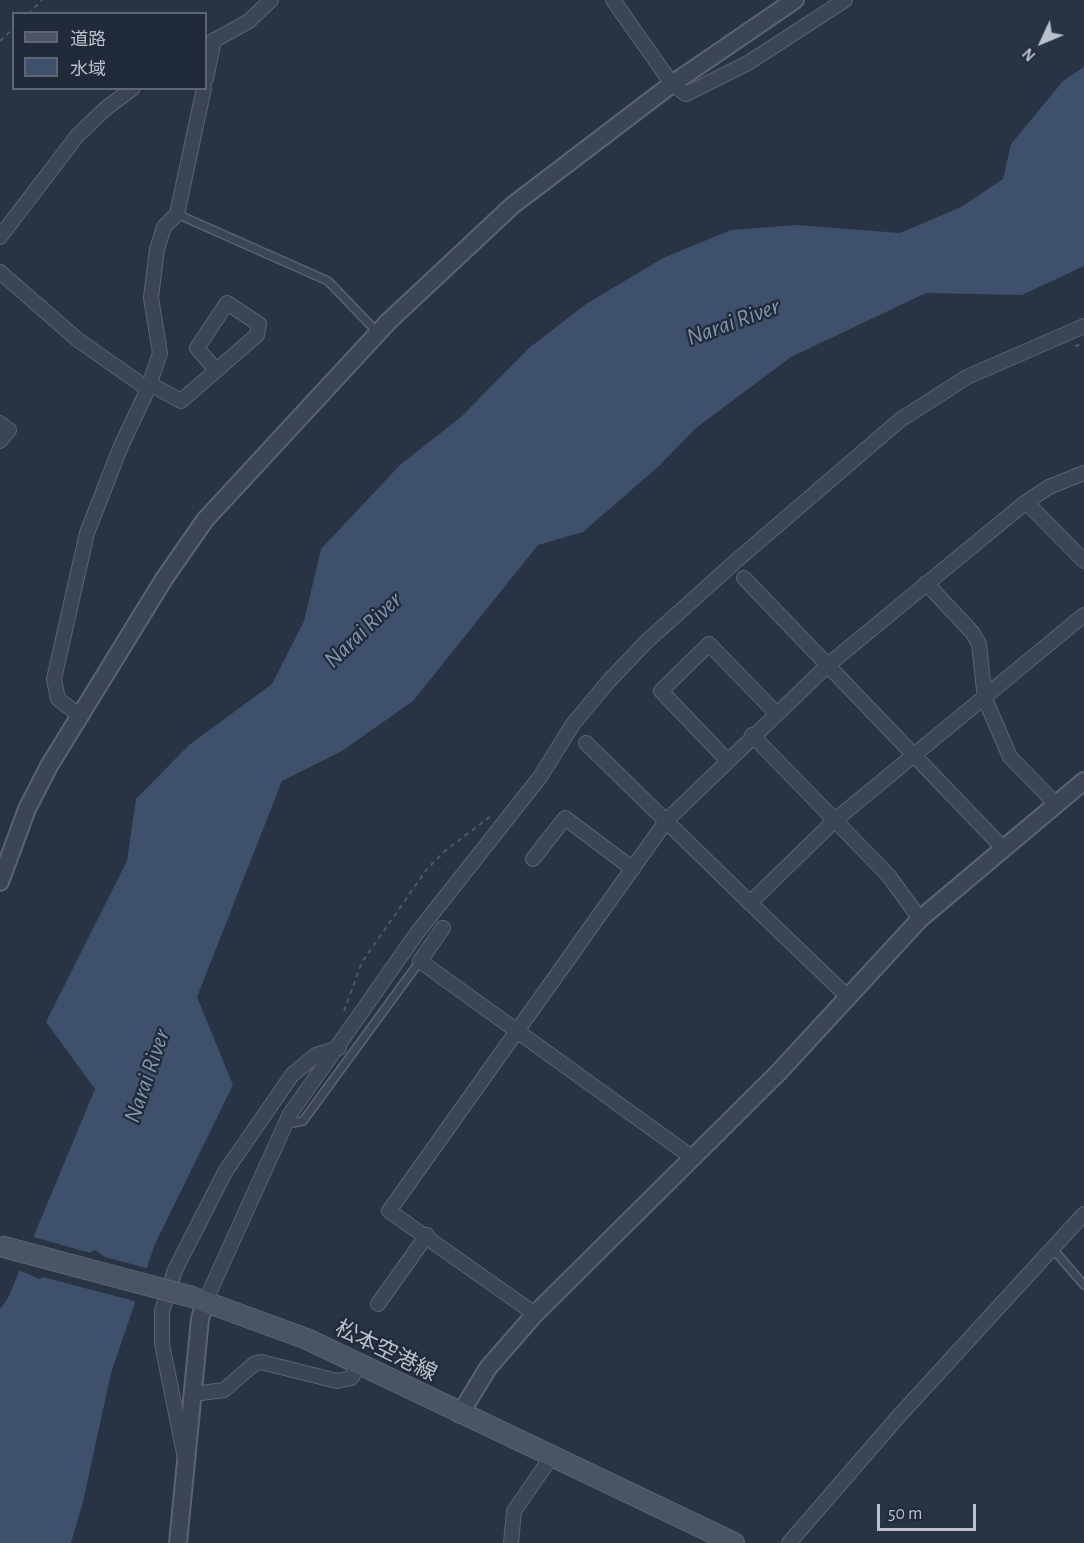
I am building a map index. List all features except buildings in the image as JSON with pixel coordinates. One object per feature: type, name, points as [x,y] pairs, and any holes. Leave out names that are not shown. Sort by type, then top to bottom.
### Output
[{"type":"main road","name":"松本空港線","points":[[0,1246],[199,1300],[307,1339],[734,1543]]},
{"type":"street","points":[[207,70],[210,43],[249,21],[271,0]]},
{"type":"street","points":[[613,0],[672,84],[686,94],[748,63],[845,0]]},
{"type":"street","points":[[0,882],[27,809],[79,715],[164,579],[205,520],[378,333],[513,205],[672,84],[795,0]]},
{"type":"street","points":[[0,237],[78,136],[105,109],[130,90]]},
{"type":"street","points":[[79,715],[58,699],[54,679],[87,533],[120,446],[149,386],[160,353],[151,298],[157,249],[164,227],[177,214],[204,90]]},
{"type":"street","points":[[0,272],[78,340],[149,386],[181,401],[256,335],[259,324],[227,303],[197,348],[216,370]]},
{"type":"street","points":[[178,1543],[200,1319],[199,1300],[290,1114],[339,1048],[417,933],[540,777],[573,724],[646,642],[900,420],[967,377],[1084,326]]},
{"type":"street","points":[[0,423],[9,430],[0,441]]},
{"type":"street","points":[[535,1314],[427,1235],[389,1211],[667,820],[752,735],[828,665],[926,583],[1026,502],[1049,487],[1084,473]]},
{"type":"street","points":[[1026,502],[1084,561]]},
{"type":"street","points":[[744,578],[1003,848]]},
{"type":"street","points":[[926,583],[972,632],[979,644],[985,699],[1010,757],[1056,804]]},
{"type":"street","points":[[750,903],[834,821],[977,702],[985,699],[1084,615]]},
{"type":"street","points":[[727,760],[661,691],[709,644],[776,713]]},
{"type":"street","points":[[752,735],[889,876],[920,920]]},
{"type":"street","points":[[586,743],[848,998]]},
{"type":"street","points":[[460,1414],[488,1368],[535,1314],[778,1073],[920,920],[1084,781]]},
{"type":"street","points":[[533,859],[565,818],[633,869]]},
{"type":"street","points":[[443,928],[420,961],[693,1158]]},
{"type":"street","points":[[187,1466],[162,1344],[162,1311],[175,1270],[225,1172],[292,1075],[316,1055],[339,1048]]},
{"type":"street","points":[[789,1543],[898,1417],[1084,1214]]},
{"type":"street","points":[[378,1304],[427,1235]]},
{"type":"street","points":[[193,1394],[224,1390],[254,1364],[261,1362],[337,1381],[351,1378],[360,1365]]},
{"type":"street","points":[[511,1543],[514,1511],[552,1456]]},
{"type":"lane","points":[[177,214],[328,281],[378,333]]},
{"type":"lane","points":[[286,1124],[303,1121],[420,961]]},
{"type":"lane","points":[[1052,1248],[1084,1285]]},
{"type":"path","points":[[30,12],[42,0]]},
{"type":"path","points":[[0,41],[12,30]]},
{"type":"path","points":[[342,1018],[362,962],[427,869],[446,850],[497,811]]},
{"type":"water","name":"Narai River","points":[[1084,67],[1084,266],[1022,295],[926,293],[791,357],[696,428],[659,466],[583,532],[538,545],[413,701],[342,751],[282,781],[197,997],[233,1085],[155,1244],[111,1373],[83,1502],[71,1543],[0,1543],[0,1309],[8,1298],[95,1089],[46,1022],[127,861],[136,799],[189,745],[272,684],[304,621],[321,549],[400,465],[461,417],[529,348],[586,304],[663,258],[731,230],[797,225],[900,233],[961,207],[1003,179],[1011,144],[1063,81]]},
{"type":"pier","points":[[30,1236],[90,1253],[95,1250],[105,1257],[150,1269],[138,1302],[43,1277],[39,1279],[17,1269]]}]
